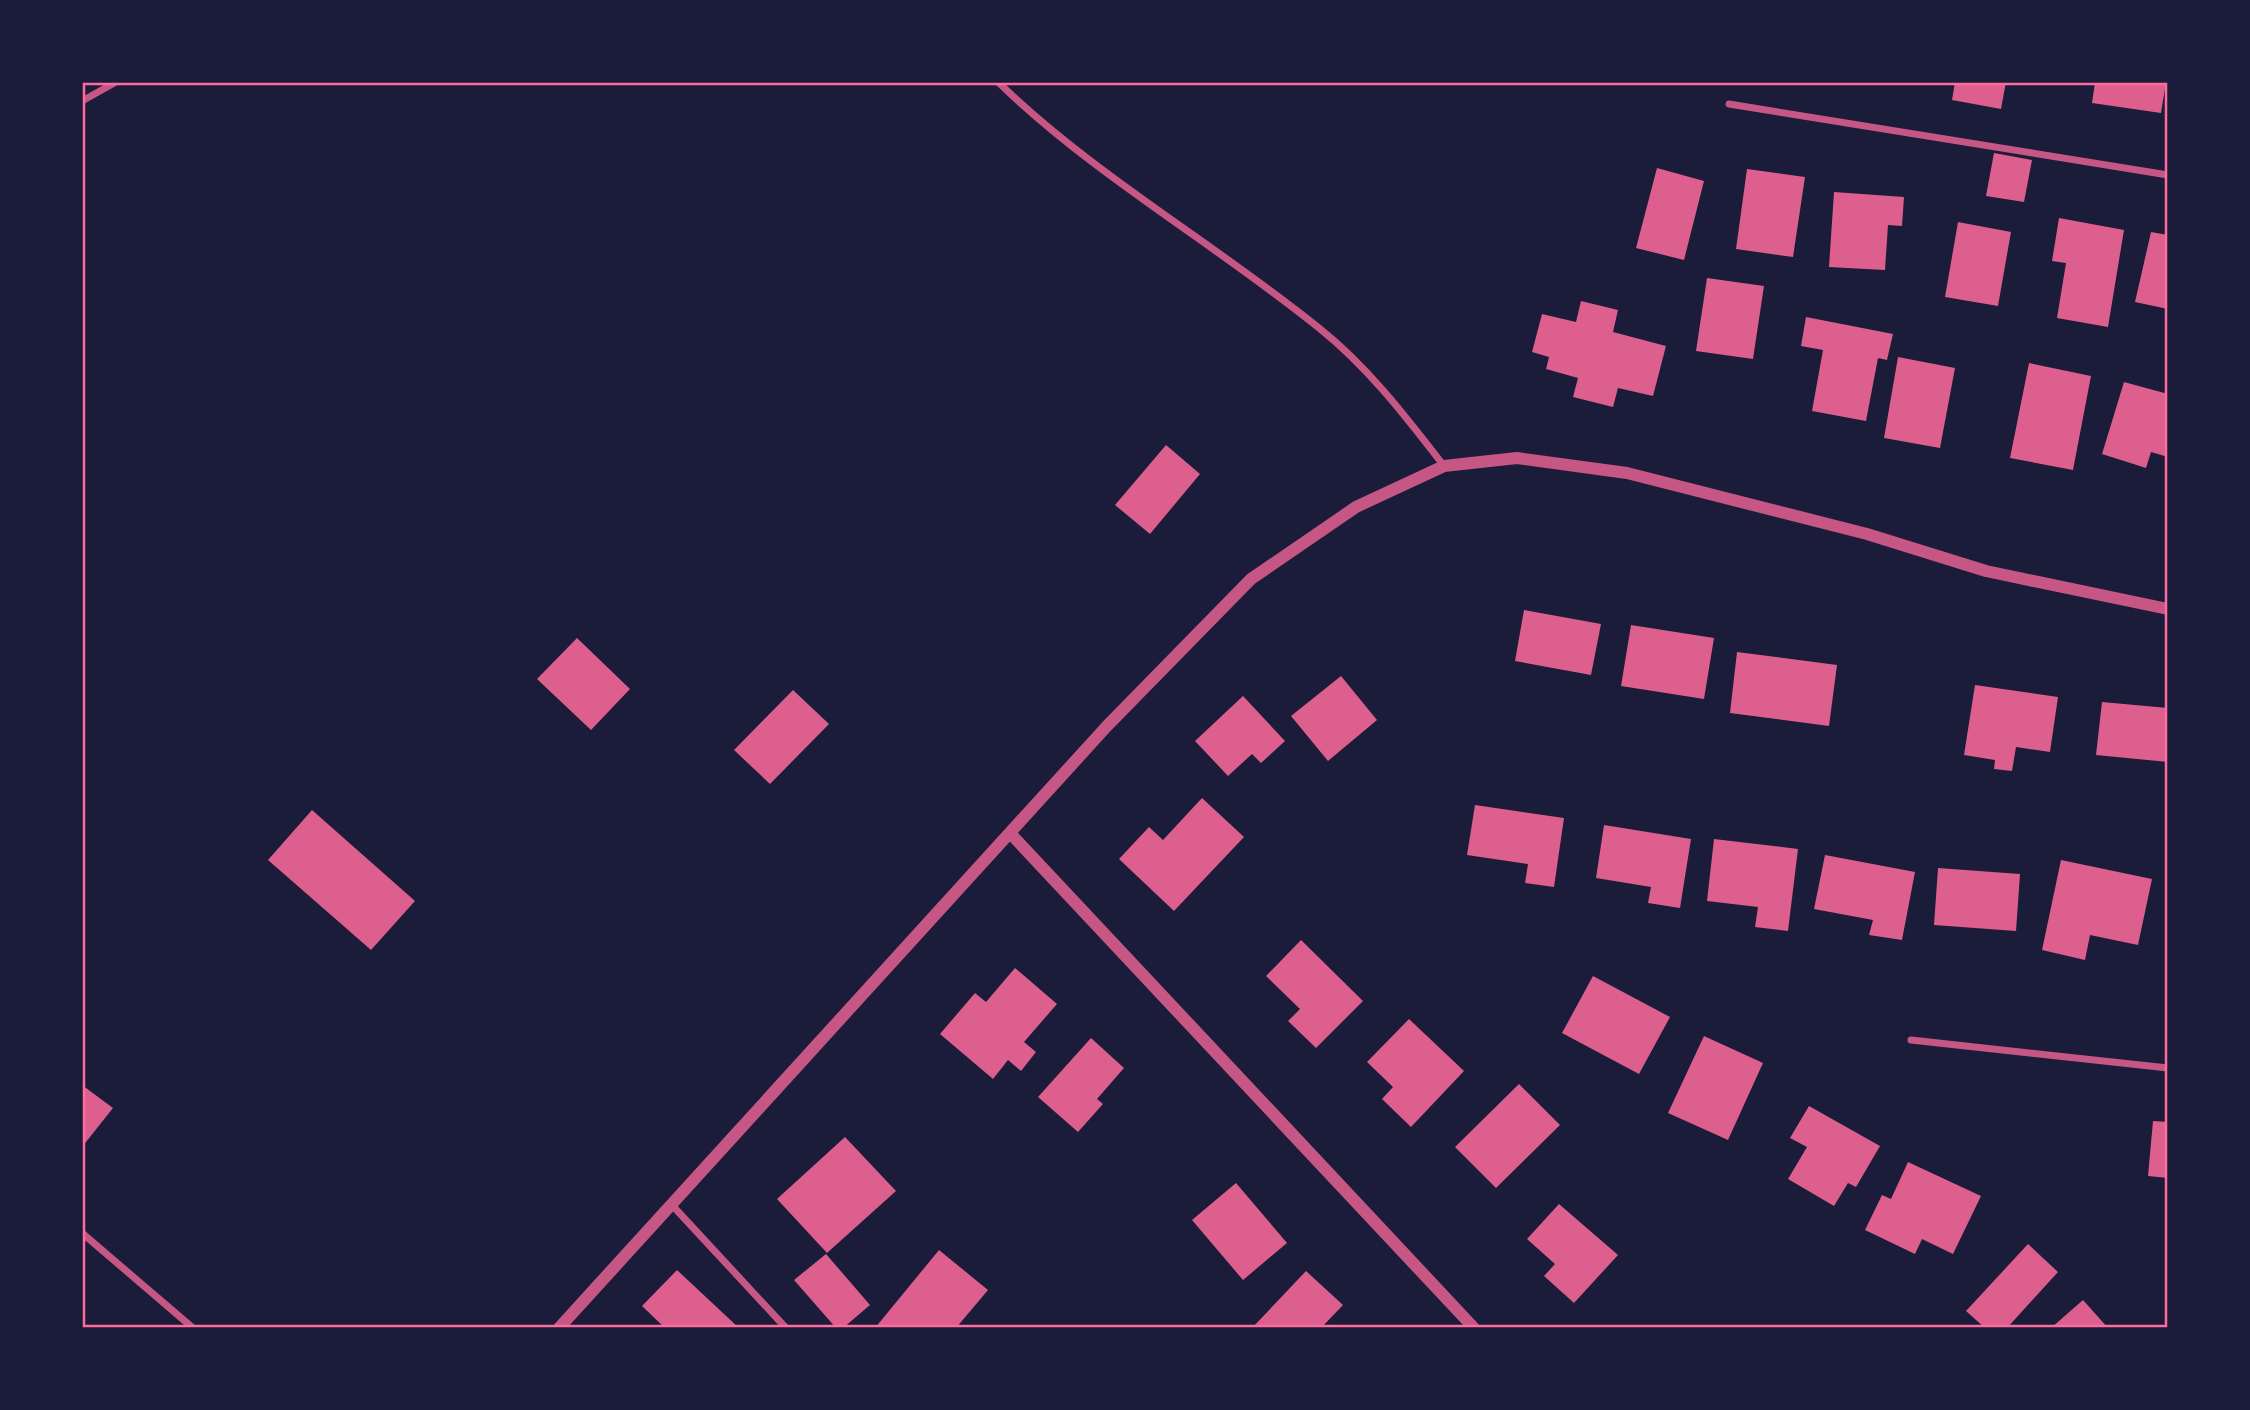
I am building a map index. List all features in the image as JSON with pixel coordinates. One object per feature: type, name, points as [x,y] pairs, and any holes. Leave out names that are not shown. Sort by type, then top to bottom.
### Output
[{"type":"street","points":[[82,101],[116,82]]},
{"type":"street","points":[[998,82],[1042,125],[1321,329],[1384,389],[1444,466]]},
{"type":"street","points":[[1729,104],[2168,175]]},
{"type":"street","points":[[559,1328],[1107,726],[1251,579],[1356,507],[1444,466],[1517,458],[1627,473],[1867,534],[1986,571],[2168,609]]},
{"type":"street","points":[[1010,833],[1474,1328]]},
{"type":"street","points":[[1911,1040],[2168,1068]]},
{"type":"street","points":[[671,1204],[786,1328]]},
{"type":"street","points":[[82,1233],[193,1328]]},
{"type":"building","points":[[1955,82],[2006,82],[2001,109],[1952,100]]},
{"type":"building","points":[[2095,82],[2166,82],[2161,113],[2092,103]]},
{"type":"building","points":[[1994,153],[2032,160],[2024,202],[1986,196]]},
{"type":"building","points":[[1657,168],[1704,181],[1684,260],[1636,248]]},
{"type":"building","points":[[1747,169],[1805,177],[1793,257],[1736,249]]},
{"type":"building","points":[[1834,192],[1904,197],[1902,226],[1888,225],[1885,270],[1829,267]]},
{"type":"building","points":[[2059,218],[2124,230],[2108,327],[2057,318],[2066,263],[2052,261]]},
{"type":"building","points":[[1958,222],[2011,232],[1998,306],[1945,297]]},
{"type":"building","points":[[2151,232],[2168,235],[2168,309],[2135,302]]},
{"type":"building","points":[[1707,278],[1764,286],[1753,359],[1696,351]]},
{"type":"building","points":[[1581,301],[1618,310],[1613,332],[1666,346],[1653,396],[1618,388],[1613,407],[1573,397],[1578,378],[1546,369],[1549,357],[1532,352],[1542,314],[1576,322]]},
{"type":"building","points":[[1806,317],[1893,334],[1887,360],[1878,358],[1866,421],[1812,411],[1823,350],[1801,346]]},
{"type":"building","points":[[1898,357],[1955,368],[1940,448],[1884,438]]},
{"type":"building","points":[[2029,363],[2091,376],[2073,470],[2010,458]]},
{"type":"building","points":[[2124,382],[2168,394],[2168,457],[2151,452],[2146,468],[2102,454]]},
{"type":"building","points":[[1166,445],[1200,474],[1150,534],[1115,505]]},
{"type":"building","points":[[1524,610],[1601,624],[1591,675],[1515,661]]},
{"type":"building","points":[[1631,625],[1714,638],[1704,699],[1621,686]]},
{"type":"building","points":[[577,638],[630,689],[591,730],[537,679]]},
{"type":"building","points":[[1737,652],[1837,665],[1829,726],[1730,713]]},
{"type":"building","points":[[1341,676],[1377,720],[1328,761],[1291,716]]},
{"type":"building","points":[[1975,685],[2058,697],[2050,752],[2016,747],[2012,771],[1994,769],[1995,760],[1964,755]]},
{"type":"building","points":[[793,690],[829,724],[770,784],[734,750]]},
{"type":"building","points":[[1243,696],[1285,741],[1261,763],[1252,754],[1228,776],[1195,741]]},
{"type":"building","points":[[2102,702],[2168,708],[2168,762],[2096,755]]},
{"type":"building","points":[[1202,798],[1244,837],[1174,911],[1119,859],[1149,827],[1163,840]]},
{"type":"building","points":[[1475,805],[1564,818],[1554,887],[1525,883],[1528,864],[1467,855]]},
{"type":"building","points":[[312,810],[415,901],[371,950],[268,860]]},
{"type":"building","points":[[1604,825],[1691,839],[1680,908],[1648,903],[1651,887],[1596,878]]},
{"type":"building","points":[[1714,839],[1798,849],[1788,931],[1755,927],[1758,907],[1707,901]]},
{"type":"building","points":[[1825,855],[1915,872],[1902,940],[1869,935],[1873,920],[1814,909]]},
{"type":"building","points":[[2061,860],[2152,879],[2138,945],[2090,935],[2085,960],[2042,950]]},
{"type":"building","points":[[1938,868],[2020,874],[2016,931],[1934,925]]},
{"type":"building","points":[[1301,940],[1363,1001],[1316,1048],[1288,1021],[1300,1009],[1266,976]]},
{"type":"building","points":[[1015,968],[1057,1004],[1024,1042],[1036,1052],[1021,1071],[1008,1060],[993,1079],[940,1034],[975,993],[986,1002]]},
{"type":"building","points":[[1593,976],[1670,1017],[1639,1074],[1562,1033]]},
{"type":"building","points":[[1409,1019],[1464,1071],[1411,1127],[1382,1099],[1393,1087],[1367,1062]]},
{"type":"building","points":[[1704,1036],[1763,1063],[1728,1140],[1668,1113]]},
{"type":"building","points":[[1091,1038],[1124,1068],[1097,1099],[1103,1104],[1078,1132],[1038,1097]]},
{"type":"building","points":[[1519,1084],[1560,1125],[1496,1188],[1455,1147]]},
{"type":"building","points":[[82,1085],[113,1108],[82,1147]]},
{"type":"building","points":[[1809,1106],[1880,1146],[1856,1187],[1848,1183],[1834,1206],[1788,1179],[1807,1147],[1790,1138]]},
{"type":"building","points":[[2153,1121],[2168,1122],[2168,1178],[2148,1176]]},
{"type":"building","points":[[845,1137],[896,1191],[827,1253],[777,1199]]},
{"type":"building","points":[[1908,1162],[1981,1196],[1953,1254],[1922,1239],[1915,1254],[1865,1230],[1882,1195],[1891,1199]]},
{"type":"building","points":[[1236,1183],[1287,1243],[1243,1280],[1192,1220]]},
{"type":"building","points":[[1559,1204],[1618,1255],[1574,1303],[1544,1276],[1555,1264],[1527,1239]]},
{"type":"building","points":[[2028,1244],[2058,1272],[2007,1328],[1985,1328],[1966,1311]]},
{"type":"building","points":[[939,1250],[988,1290],[956,1328],[875,1328]]},
{"type":"building","points":[[826,1254],[870,1305],[843,1328],[836,1328],[794,1280]]},
{"type":"building","points":[[677,1270],[739,1328],[665,1328],[642,1306]]},
{"type":"building","points":[[1306,1271],[1343,1305],[1321,1328],[1252,1328]]},
{"type":"building","points":[[2083,1300],[2108,1328],[2051,1328]]}]
